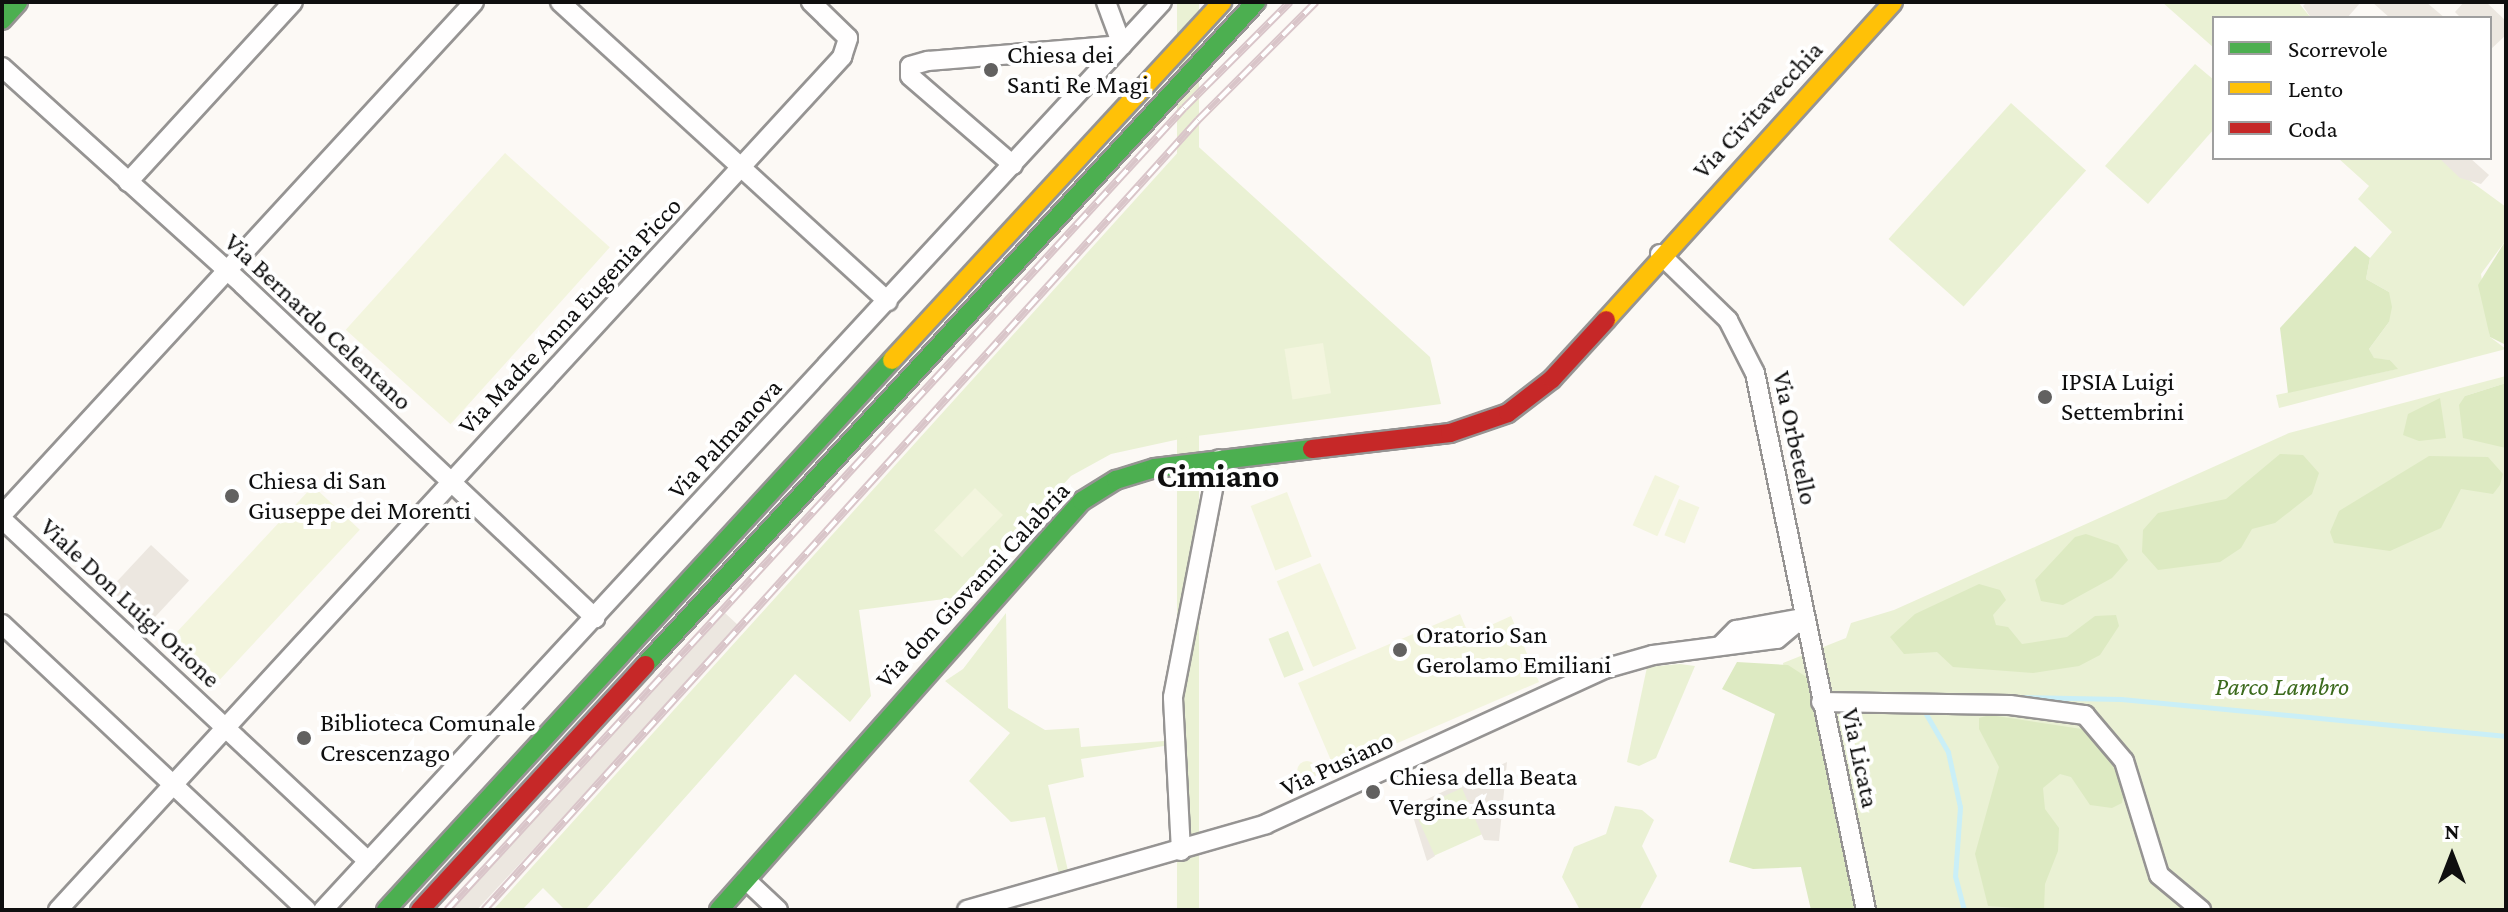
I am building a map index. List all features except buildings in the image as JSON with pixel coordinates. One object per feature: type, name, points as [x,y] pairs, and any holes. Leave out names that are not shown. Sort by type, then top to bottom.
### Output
[{"type":"main road","points":[[2,20],[18,2]]},
{"type":"main road","points":[[386,910],[1222,2]]},
{"type":"main road","points":[[420,910],[1256,2]]},
{"type":"main road","name":"Via Civitavecchia","points":[[1660,254],[1893,2]]},
{"type":"main road","name":"Via don Giovanni Calabria","points":[[719,910],[1063,517],[1116,480],[1155,468],[1440,434],[1492,421],[1552,379],[1660,254]]},
{"type":"street","points":[[128,182],[293,2]]},
{"type":"street","points":[[2,517],[474,2]]},
{"type":"street","points":[[560,2],[888,301]]},
{"type":"street","name":"Via Madre Anna Eugenia Picco","points":[[223,725],[452,483],[842,57],[848,43],[842,30],[811,2]]},
{"type":"street","points":[[1013,165],[910,76],[910,66],[1122,45],[1106,2]]},
{"type":"street","name":"Via Palmanova","points":[[323,910],[1162,2]]},
{"type":"street","name":"Via Bernardo Celentano","points":[[2,67],[228,271],[595,618]]},
{"type":"street","name":"Via Orbetello","points":[[1660,254],[1728,320],[1753,365],[1771,432],[1802,618]]},
{"type":"street","points":[[1181,851],[1173,697],[1219,459]]},
{"type":"street","name":"Viale Don Luigi Orione","points":[[2,517],[368,861]]},
{"type":"street","name":"Via Pusiano","points":[[967,910],[1181,851],[1294,813],[1614,665],[1720,646],[1736,630],[1802,618]]},
{"type":"street","name":"Via Licata","points":[[1802,618],[1866,910]]},
{"type":"street","points":[[2,624],[307,910]]},
{"type":"street","points":[[1821,702],[2010,705],[2085,715],[2124,761],[2159,875],[2201,910]]},
{"type":"street","name":"Viale Don Luigi Orione","points":[[58,910],[223,725]]},
{"type":"street","points":[[746,880],[778,910]]},
{"type":"green space","points":[[1177,2],[1199,2],[1199,910],[1177,910]]},
{"type":"green space","points":[[2162,2],[2298,2],[2309,16],[2212,16],[2212,46]]},
{"type":"green space","points":[[2195,64],[2212,78],[2212,131],[2148,204],[2105,166]]},
{"type":"green space","points":[[2011,103],[2086,171],[1964,307],[1889,239]]},
{"type":"green space","points":[[1190,139],[1430,357],[1441,404],[1189,437],[1111,454],[1071,476],[960,597],[859,610],[871,696],[850,722],[795,674],[585,910],[565,910],[543,888],[522,910],[493,910]]},
{"type":"green space","points":[[505,153],[610,247],[451,424],[346,330]]},
{"type":"green space","points":[[2340,160],[2442,160],[2506,207],[2506,240],[2481,274],[2490,337],[2506,349],[2279,408],[2276,395],[2397,369],[2390,360],[2374,359],[2369,349],[2389,322],[2389,292],[2366,279],[2370,258],[2392,232],[2358,199],[2369,186]]},
{"type":"green space","points":[[2506,240],[2506,345],[2490,337],[2478,285]]},
{"type":"green space","points":[[2355,246],[2370,258],[2366,279],[2389,292],[2392,307],[2389,322],[2369,349],[2374,358],[2390,360],[2398,369],[2288,393],[2280,328]]},
{"type":"green space","points":[[1323,343],[1331,393],[1292,399],[1284,349]]},
{"type":"green space","name":"Parco Lambro","points":[[2506,376],[2506,383],[2465,396],[2506,393],[2506,910],[1825,910],[1783,663],[1846,638],[1851,623],[1894,610],[2289,433]]},
{"type":"green space","points":[[2506,383],[2506,448],[2463,438],[2459,405],[2465,396]]},
{"type":"green space","points":[[2440,398],[2446,438],[2419,441],[2403,435],[2408,414]]},
{"type":"green space","points":[[2280,454],[2303,455],[2319,473],[2312,494],[2275,523],[2252,529],[2241,548],[2220,562],[2158,570],[2142,552],[2143,530],[2158,513],[2226,499]]},
{"type":"green space","points":[[2429,456],[2488,457],[2503,474],[2500,485],[2493,494],[2461,489],[2441,528],[2390,551],[2334,543],[2330,532],[2339,511]]},
{"type":"green space","points":[[1655,475],[1680,486],[1657,536],[1633,525]]},
{"type":"green space","points":[[313,486],[360,530],[220,680],[173,636]]},
{"type":"green space","points":[[975,488],[1003,515],[962,558],[934,530]]},
{"type":"green space","points":[[1287,492],[1312,556],[1275,570],[1251,506]]},
{"type":"green space","points":[[1679,499],[1699,507],[1685,543],[1664,535]]},
{"type":"green space","points":[[2086,534],[2118,545],[2128,560],[2112,578],[2063,605],[2041,601],[2035,580],[2075,537]]},
{"type":"green space","points":[[1320,563],[1356,649],[1313,667],[1277,581]]},
{"type":"green space","points":[[1979,584],[2000,590],[2006,600],[1993,615],[1996,625],[2008,627],[2022,644],[2067,637],[2095,616],[2116,615],[2119,626],[2100,655],[2079,666],[2033,673],[1953,667],[1937,652],[1904,654],[1890,637],[1915,614]]},
{"type":"green space","points":[[1006,613],[1008,708],[1045,730],[1079,728],[1081,747],[1164,741],[1164,746],[1081,759],[1084,777],[1048,785],[1069,875],[1060,878],[1045,817],[1011,822],[969,781],[1010,733],[945,681],[963,669]]},
{"type":"green space","points":[[1460,614],[1469,635],[1511,616],[1539,682],[1335,770],[1298,683]]},
{"type":"green space","points":[[1288,631],[1304,670],[1284,678],[1269,639]]},
{"type":"green space","points":[[1737,662],[1788,665],[1808,678],[1856,910],[1811,910],[1801,867],[1753,869],[1729,862],[1775,714],[1722,689]]},
{"type":"green space","points":[[1695,666],[1656,758],[1639,766],[1627,762],[1647,667]]},
{"type":"green space","points":[[1990,715],[2082,729],[2099,744],[2125,786],[2122,803],[2112,808],[2090,805],[2071,777],[2060,774],[2043,788],[2045,809],[2059,828],[2058,851],[2045,884],[2044,910],[1988,906],[1975,854],[1999,767],[1979,729],[1979,718]]},
{"type":"green space","points":[[1307,761],[1314,764],[1317,771],[1314,778],[1307,781],[1300,778],[1297,771],[1300,764]]},
{"type":"green space","points":[[1463,787],[1484,834],[1433,856],[1413,809]]},
{"type":"green space","points":[[1615,806],[1642,810],[1654,820],[1642,846],[1657,876],[1639,910],[1580,910],[1562,877],[1574,847],[1606,834]]},
{"type":"shaded area","points":[[2307,2],[2361,2],[2349,16],[2310,16],[2303,6]]},
{"type":"shaded area","points":[[2372,2],[2426,2],[2443,16],[2388,16]]},
{"type":"shaded area","points":[[2464,2],[2486,2],[2506,21],[2506,35],[2492,48],[2492,16],[2459,16],[2455,12]]},
{"type":"shaded area","points":[[2441,160],[2472,160],[2489,175],[2481,184],[2460,178]]},
{"type":"shaded area","points":[[151,545],[189,580],[145,628],[107,593]]},
{"type":"shaded area","points":[[725,613],[740,627],[477,910],[450,908]]},
{"type":"shaded area","points":[[1507,762],[1499,841],[1484,840],[1462,788],[1414,810],[1435,856],[1427,861],[1410,807]]},
{"type":"waterway","points":[[2017,697],[2121,699],[2506,736]]},
{"type":"waterway","points":[[1926,714],[1948,752],[1960,807],[1955,876],[1964,910]]},
{"type":"railway","points":[[447,910],[1184,108],[1290,2]]},
{"type":"railway","points":[[484,910],[1198,120],[1316,2]]},
{"type":"traffic: fast","points":[[2,20],[18,2]]},
{"type":"traffic: fast","points":[[645,665],[1256,2]]},
{"type":"traffic: fast","points":[[386,910],[892,360]]},
{"type":"traffic: fast","points":[[719,910],[1082,501],[1116,480],[1155,468],[1312,449]]},
{"type":"traffic: slow","points":[[892,360],[1222,2]]},
{"type":"traffic: slow","points":[[1606,320],[1893,2]]},
{"type":"traffic: jam","points":[[1312,449],[1450,433],[1508,413],[1552,379],[1606,320]]},
{"type":"traffic: jam","points":[[420,910],[645,665]]},
{"type":"place","name":"Chiesa dei Santi Re Magi","points":[[991,70]]},
{"type":"place","name":"IPSIA Luigi Settembrini","points":[[2045,397]]},
{"type":"place","name":"Chiesa di San Giuseppe dei Morenti","points":[[232,496]]},
{"type":"place","name":"Oratorio San Gerolamo Emiliani","points":[[1400,650]]},
{"type":"place","name":"Biblioteca Comunale Crescenzago","points":[[304,738]]},
{"type":"place","name":"Chiesa della Beata Vergine Assunta","points":[[1373,792]]},
{"type":"district","name":"Cimiano","points":[[1218,476]]}]
